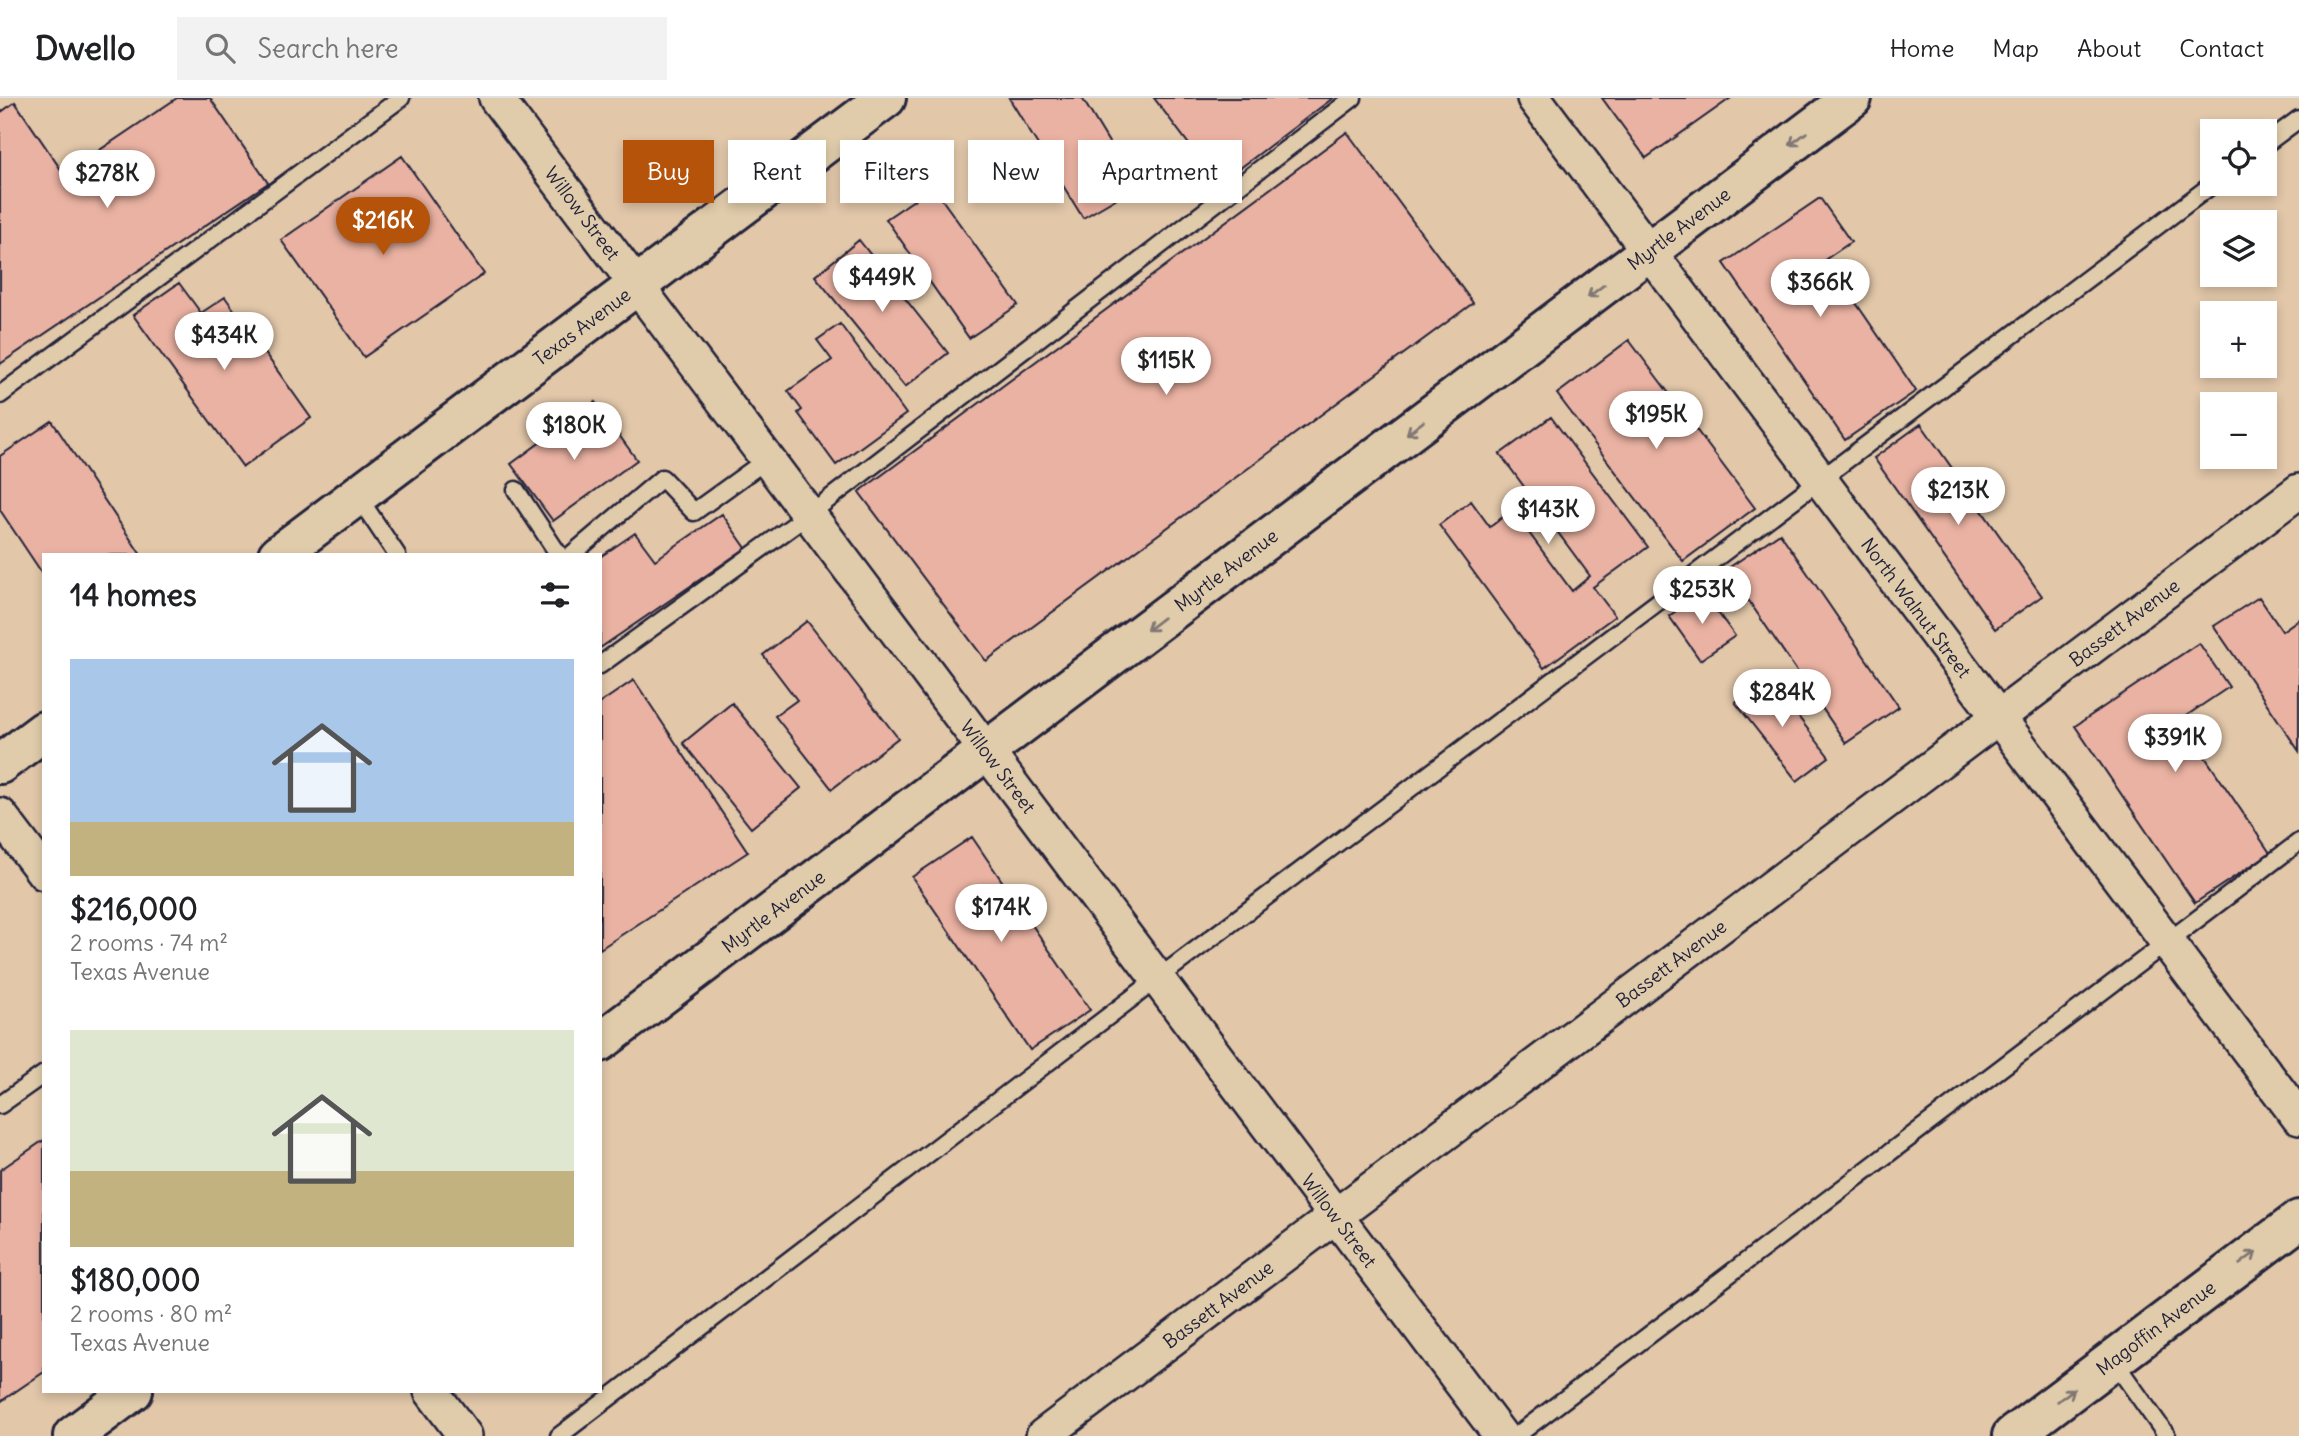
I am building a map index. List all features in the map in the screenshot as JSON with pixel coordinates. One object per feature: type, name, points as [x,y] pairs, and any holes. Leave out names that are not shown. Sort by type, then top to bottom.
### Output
[{"type":"street","name":"Willow Street","points":[[496,98],[1501,1436]]},
{"type":"street","name":"Texas Avenue","points":[[281,553],[886,98]]},
{"type":"street","name":"North Walnut Street","points":[[1534,98],[1647,253],[2299,1118]]},
{"type":"street","name":"Myrtle Avenue","points":[[602,1040],[1852,98]]},
{"type":"street","name":"Bassett Avenue","points":[[1043,1436],[2299,491]]},
{"type":"street","points":[[0,764],[42,732]]},
{"type":"street","points":[[0,815],[42,870]]},
{"type":"street","name":"Magoffin Avenue","points":[[2012,1436],[2299,1220]]},
{"type":"street","points":[[73,1436],[130,1393]]},
{"type":"street","points":[[433,1393],[465,1436]]},
{"type":"lane","points":[[0,395],[401,98]]},
{"type":"lane","points":[[602,664],[808,515],[1353,98]]},
{"type":"lane","points":[[2277,135],[2299,119]]},
{"type":"lane","points":[[559,1436],[1157,979],[2200,194]]},
{"type":"lane","points":[[573,553],[662,478],[694,512],[766,460]]},
{"type":"lane","points":[[516,491],[558,553]]},
{"type":"lane","points":[[357,495],[396,553]]},
{"type":"lane","points":[[1516,1436],[2299,842]]},
{"type":"lane","points":[[0,1105],[42,1075]]},
{"type":"lane","points":[[2113,1360],[2167,1436]]},
{"type":"building","points":[[177,98],[210,98],[268,183],[0,364],[0,113],[15,102],[64,174]]},
{"type":"building","points":[[1009,98],[1082,98],[1107,140],[1078,140],[1078,203],[1109,203],[1083,218],[1064,187],[1064,140],[1035,140]]},
{"type":"building","points":[[1154,98],[1333,98],[1242,167],[1242,140],[1186,140]]},
{"type":"building","points":[[1602,98],[1731,98],[1646,158]]},
{"type":"building","points":[[1347,132],[1473,303],[986,661],[859,492]]},
{"type":"building","points":[[402,156],[484,274],[364,357],[281,240]]},
{"type":"building","points":[[1820,198],[1851,242],[1826,259],[1916,391],[1845,440],[1724,263]]},
{"type":"building","points":[[910,203],[945,203],[1018,305],[969,338],[886,219]]},
{"type":"building","points":[[859,240],[948,353],[905,387],[815,276]]},
{"type":"building","points":[[179,283],[201,313],[225,297],[311,418],[243,467],[133,315]]},
{"type":"building","points":[[840,324],[906,414],[836,465],[798,413],[802,410],[788,391],[832,360],[817,340]]},
{"type":"building","points":[[1629,340],[1755,508],[1683,561],[1557,394]]},
{"type":"building","points":[[595,402],[637,460],[553,521],[511,464]]},
{"type":"building","points":[[1551,417],[1648,547],[1593,587],[1615,616],[1544,668],[1439,525],[1471,501],[1490,527],[1512,510],[1572,591],[1590,576],[1500,454]]},
{"type":"building","points":[[52,421],[140,553],[42,553],[42,573],[0,510],[0,456]]},
{"type":"building","points":[[1921,424],[2042,596],[1995,629],[1874,458]]},
{"type":"building","points":[[722,514],[746,548],[602,647],[602,556],[635,533],[655,560]]},
{"type":"building","points":[[1780,533],[1899,707],[1846,743],[1727,569]]},
{"type":"building","points":[[1703,592],[1735,636],[1700,660],[1669,616]]},
{"type":"building","points":[[2259,597],[2282,631],[2299,619],[2299,751],[2214,626]]},
{"type":"building","points":[[807,621],[898,738],[832,789],[775,716],[797,700],[763,655]]},
{"type":"building","points":[[2199,643],[2229,687],[2180,720],[2270,853],[2195,903],[2075,726]]},
{"type":"building","points":[[1768,677],[1829,757],[1797,781],[1735,702]]},
{"type":"building","points":[[634,680],[748,852],[602,948],[602,702]]},
{"type":"building","points":[[732,703],[801,788],[751,828],[683,743]]},
{"type":"building","points":[[972,837],[1090,1010],[1030,1050],[912,877]]},
{"type":"building","points":[[42,1141],[42,1373],[0,1402],[0,1170]]}]
